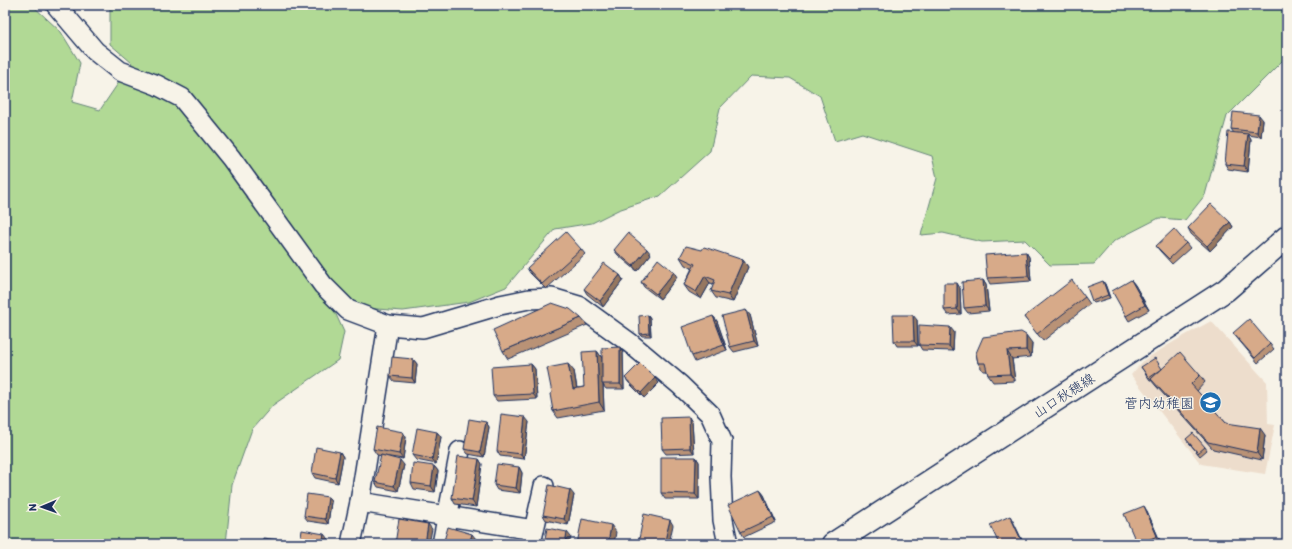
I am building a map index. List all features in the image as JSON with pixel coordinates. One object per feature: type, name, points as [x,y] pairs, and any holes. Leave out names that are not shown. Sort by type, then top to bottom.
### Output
[{"type":"main road","name":"山口秋穂線","points":[[833,544],[1226,290],[1287,237]]},
{"type":"street","points":[[56,5],[95,51],[120,71],[157,85],[182,98],[231,158],[323,285],[348,310],[388,325],[423,328],[529,298],[552,298],[579,306],[630,343],[680,385],[710,414],[722,441],[721,477],[723,520],[728,544]]},
{"type":"street","points":[[351,544],[360,502],[388,325]]},
{"type":"street","points":[[442,544],[460,451]]},
{"type":"street","points":[[360,502],[447,515],[533,537],[544,486]]},
{"type":"shaded area","name":"菅内幼稚園","points":[[1211,321],[1267,382],[1268,424],[1275,425],[1265,474],[1201,464],[1131,375],[1144,360]]},
{"type":"green space","points":[[5,5],[32,5],[61,32],[80,63],[72,102],[100,110],[132,63],[110,44],[109,5],[1287,5],[1287,56],[1227,116],[1205,195],[1185,220],[1159,218],[1114,241],[1094,264],[1050,265],[1025,240],[982,242],[943,233],[921,235],[937,178],[932,156],[862,133],[835,141],[820,96],[790,78],[751,76],[720,108],[710,151],[660,196],[618,210],[592,223],[555,229],[506,287],[469,302],[403,311],[364,308],[346,297],[333,308],[344,332],[338,360],[273,405],[252,429],[232,485],[226,544],[5,544]]},
{"type":"building","points":[[1233,112],[1259,115],[1257,132],[1231,129]]},
{"type":"building","points":[[1228,132],[1248,134],[1244,166],[1225,164]]},
{"type":"building","points":[[1211,204],[1230,222],[1207,246],[1188,228]]},
{"type":"building","points":[[1174,229],[1186,243],[1169,259],[1156,246]]},
{"type":"building","points":[[566,232],[581,249],[542,284],[527,268]]},
{"type":"building","points":[[628,233],[647,249],[633,266],[614,250]]},
{"type":"building","points":[[686,246],[702,250],[704,247],[743,260],[728,295],[711,291],[715,280],[705,276],[696,292],[684,285],[695,264],[680,257]]},
{"type":"building","points":[[1026,252],[1028,276],[987,278],[985,255]]},
{"type":"building","points":[[658,259],[674,272],[656,294],[641,282]]},
{"type":"building","points":[[604,263],[620,275],[600,301],[584,289]]},
{"type":"building","points":[[983,280],[985,306],[964,308],[962,282]]},
{"type":"building","points":[[1072,280],[1085,297],[1037,334],[1024,317]]},
{"type":"building","points":[[1131,280],[1145,305],[1126,316],[1112,291]]},
{"type":"building","points":[[1103,281],[1108,295],[1092,301],[1087,287]]},
{"type":"building","points":[[944,283],[957,283],[957,309],[944,310]]},
{"type":"building","points":[[552,303],[570,309],[581,318],[503,351],[493,330]]},
{"type":"building","points":[[746,310],[754,341],[730,347],[722,316]]},
{"type":"building","points":[[648,315],[649,333],[640,334],[639,316]]},
{"type":"building","points":[[893,315],[913,315],[914,341],[894,341]]},
{"type":"building","points":[[713,316],[724,345],[692,356],[682,327]]},
{"type":"building","points":[[1249,319],[1270,344],[1255,358],[1233,333]]},
{"type":"building","points":[[919,325],[950,327],[949,346],[919,345]]},
{"type":"building","points":[[1021,332],[1026,335],[1026,350],[1007,351],[1010,374],[988,375],[985,363],[978,363],[976,353],[983,337]]},
{"type":"building","points":[[620,347],[620,384],[602,384],[602,348]]},
{"type":"building","points":[[597,351],[599,402],[553,411],[550,394],[552,393],[547,368],[568,364],[573,389],[584,387],[582,352]]},
{"type":"building","points":[[1180,352],[1200,375],[1191,384],[1226,423],[1260,428],[1257,453],[1208,442],[1151,379]]},
{"type":"building","points":[[392,357],[413,359],[412,378],[390,376]]},
{"type":"building","points":[[1155,358],[1162,369],[1149,378],[1141,367]]},
{"type":"building","points":[[640,363],[655,378],[641,393],[625,378]]},
{"type":"building","points":[[531,364],[533,394],[493,396],[491,367]]},
{"type":"building","points":[[501,414],[525,417],[521,454],[497,451]]},
{"type":"building","points":[[689,417],[690,448],[662,449],[661,418]]},
{"type":"building","points":[[469,419],[486,422],[480,452],[464,449]]},
{"type":"building","points":[[377,427],[403,432],[399,454],[373,449]]},
{"type":"building","points":[[417,428],[437,432],[432,459],[412,455]]},
{"type":"building","points":[[1193,433],[1205,447],[1198,453],[1186,439]]},
{"type":"building","points":[[316,447],[340,452],[335,478],[312,473]]},
{"type":"building","points":[[381,455],[400,460],[394,486],[375,482]]},
{"type":"building","points":[[458,456],[479,459],[472,501],[452,498]]},
{"type":"building","points":[[661,457],[696,457],[695,494],[661,493]]},
{"type":"building","points":[[413,463],[434,466],[431,486],[411,483]]},
{"type":"building","points":[[497,464],[519,467],[516,488],[494,485]]},
{"type":"building","points":[[549,485],[570,490],[564,519],[543,515]]},
{"type":"building","points":[[760,490],[773,517],[741,532],[728,505]]},
{"type":"building","points":[[307,494],[328,497],[325,519],[304,516]]},
{"type":"building","points":[[1144,506],[1157,536],[1137,544],[1124,514]]},
{"type":"building","points":[[644,514],[670,520],[664,544],[638,544]]},
{"type":"building","points":[[1010,516],[1023,544],[999,544],[990,525]]},
{"type":"building","points":[[399,519],[428,524],[425,544],[395,544]]},
{"type":"building","points":[[582,519],[611,525],[608,544],[577,544]]},
{"type":"building","points":[[448,527],[472,534],[469,544],[443,544]]},
{"type":"building","points":[[547,528],[567,532],[565,544],[544,544]]},
{"type":"building","points":[[302,530],[324,534],[322,544],[300,544]]},
{"type":"building","points":[[263,538],[279,540],[279,544],[263,544]]},
{"type":"building","points":[[482,539],[502,542],[502,544],[482,544]]},
{"type":"place","name":"菅内幼稚園","points":[[1210,403]]}]
